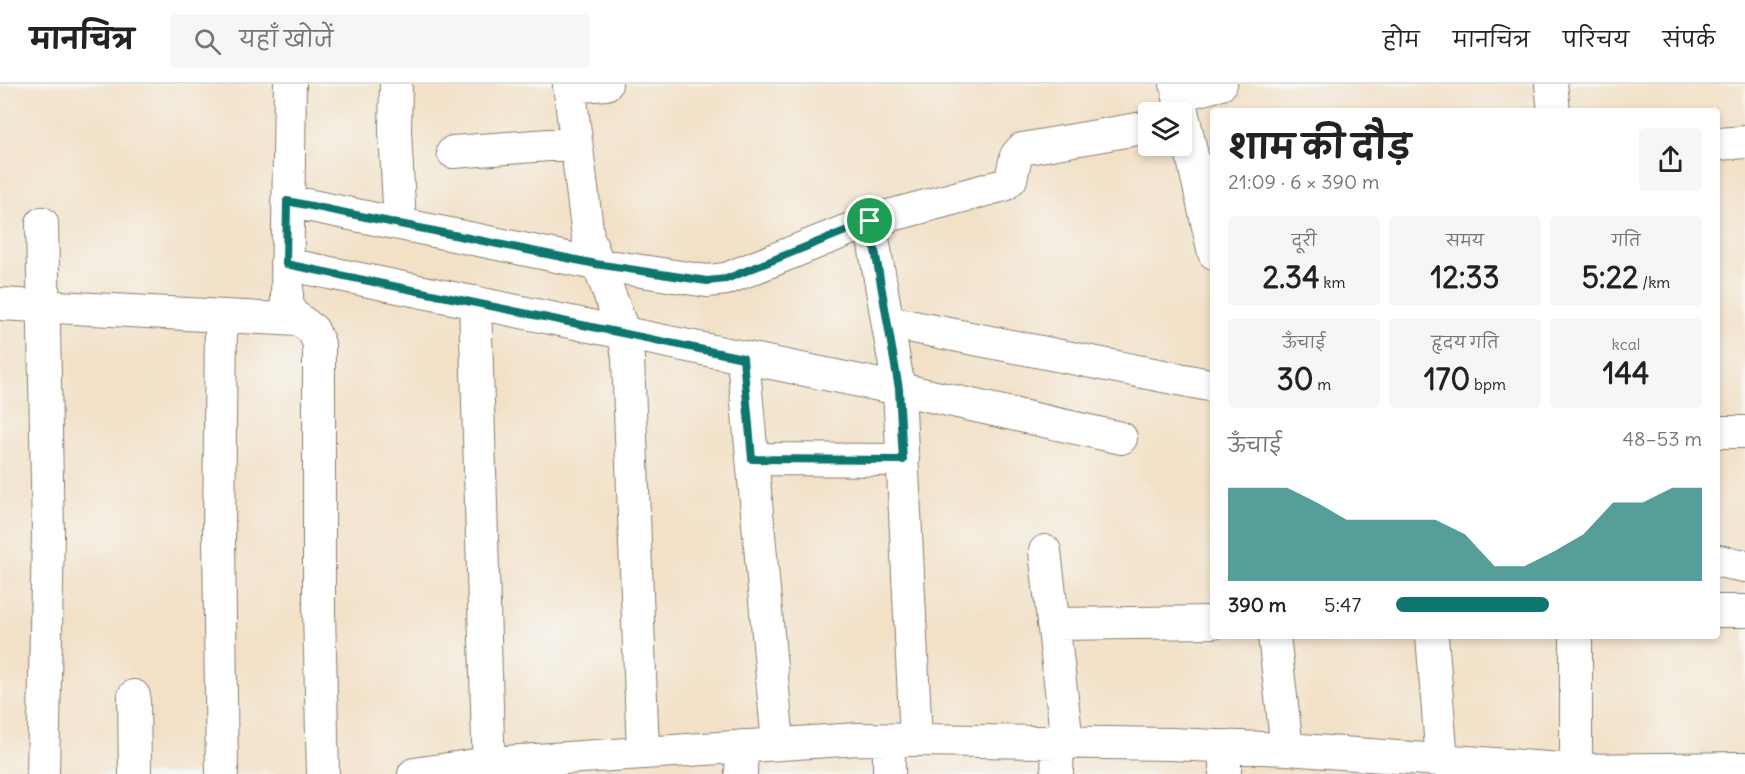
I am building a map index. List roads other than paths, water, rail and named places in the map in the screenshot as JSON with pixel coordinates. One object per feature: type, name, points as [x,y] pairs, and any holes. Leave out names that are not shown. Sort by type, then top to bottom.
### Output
[{"type":"street","points":[[290,84],[286,264],[288,307],[298,320],[313,330],[319,344],[319,612],[323,774]]},
{"type":"street","points":[[396,84],[395,130],[400,224]]},
{"type":"street","points":[[606,84],[569,86],[588,237],[596,264],[624,333],[629,377],[643,752]]},
{"type":"street","points":[[1186,102],[1221,84]]},
{"type":"street","points":[[1551,84],[1554,108]]},
{"type":"street","points":[[287,201],[596,264],[717,281],[870,221],[1004,185],[1011,179],[1016,156],[1022,149],[1138,129]]},
{"type":"street","points":[[1720,144],[1745,142]]},
{"type":"street","points":[[453,152],[576,143]]},
{"type":"street","points":[[1192,156],[1210,236]]},
{"type":"street","points":[[870,221],[899,389],[903,460],[902,740],[888,774]]},
{"type":"street","points":[[42,223],[48,534],[42,774]]},
{"type":"street","points":[[286,264],[899,389],[1121,438]]},
{"type":"street","points":[[475,302],[489,769]]},
{"type":"street","points":[[0,304],[298,320]]},
{"type":"street","points":[[221,316],[219,538],[222,774]]},
{"type":"street","points":[[888,322],[1210,385]]},
{"type":"street","points":[[743,358],[778,744]]},
{"type":"street","points":[[1720,432],[1745,432]]},
{"type":"street","points":[[752,459],[903,460]]},
{"type":"street","points":[[1045,551],[1063,742],[1057,774]]},
{"type":"street","points":[[1720,561],[1745,566]]},
{"type":"street","points":[[1720,611],[1745,611]]},
{"type":"street","points":[[1053,624],[1210,622]]},
{"type":"street","points":[[1274,639],[1287,749]]},
{"type":"street","points":[[1432,639],[1442,761]]},
{"type":"street","points":[[1576,639],[1576,770]]},
{"type":"street","points":[[134,696],[135,774]]},
{"type":"street","points":[[414,774],[489,769],[643,752],[741,760],[778,744],[902,740],[1063,742],[1225,760],[1287,749],[1397,766],[1442,761],[1628,772],[1745,768]]}]
